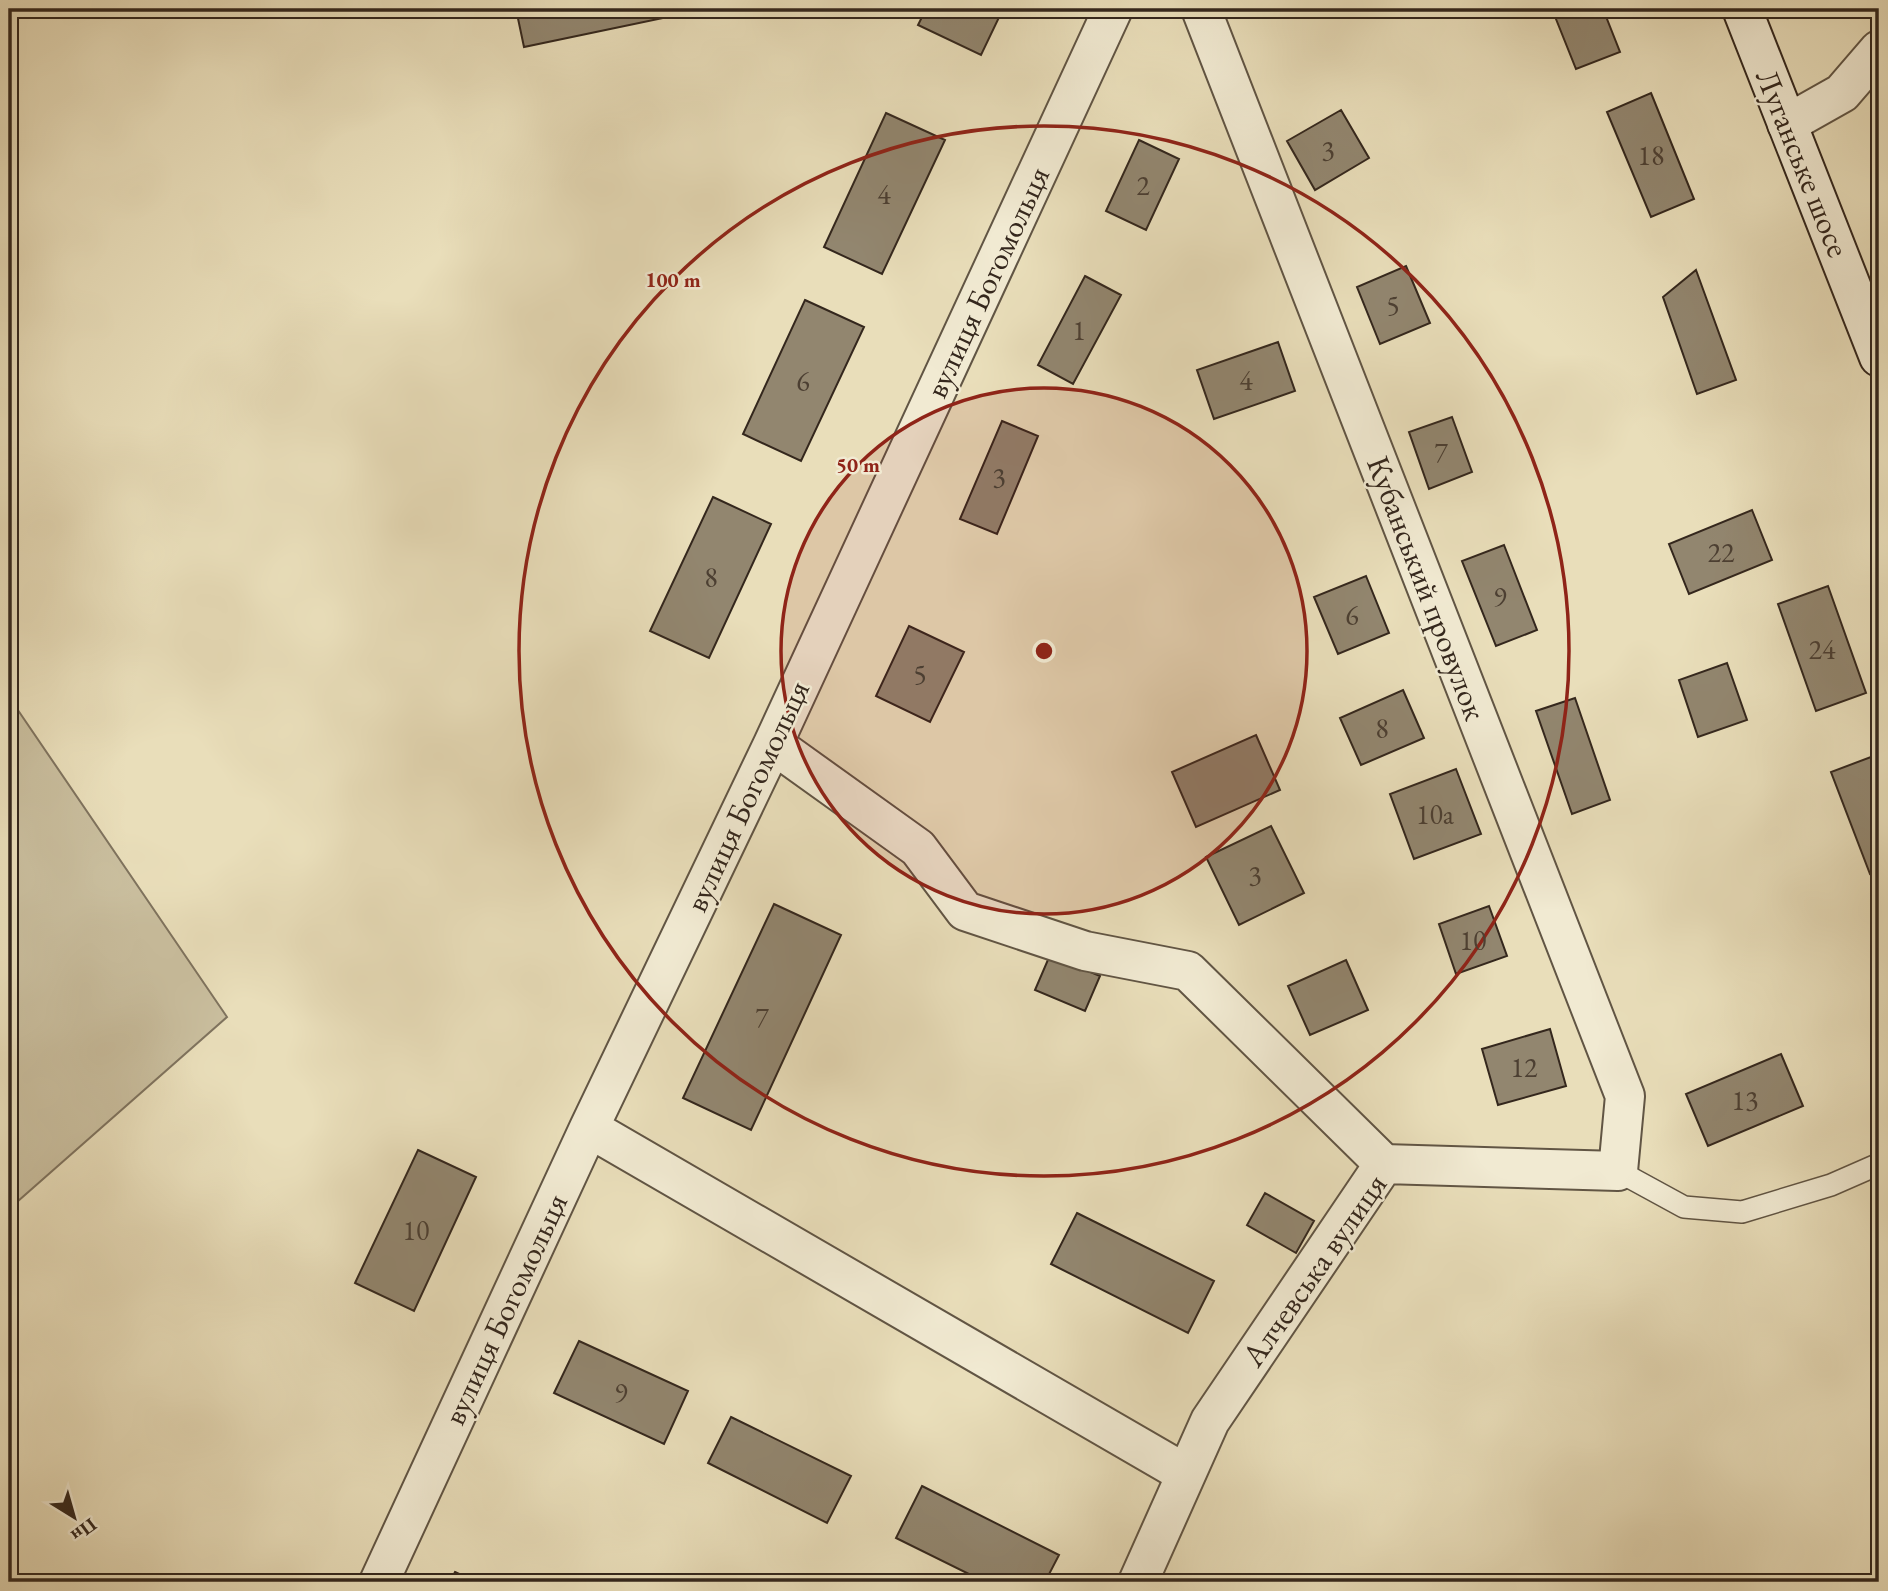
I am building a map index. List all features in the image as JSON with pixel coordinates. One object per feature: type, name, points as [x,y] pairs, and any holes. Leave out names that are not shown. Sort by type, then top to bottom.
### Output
[{"type":"street","name":"вулиця Богомольця","points":[[379,1582],[589,1128],[773,744],[1113,9]]},
{"type":"street","name":"Кубанський провулок","points":[[1201,9],[1625,1096],[1618,1171]]},
{"type":"street","name":"Луганське шосе","points":[[1742,9],[1879,357]]},
{"type":"street","points":[[1787,124],[1842,93],[1879,50]]},
{"type":"street","points":[[773,744],[918,848],[965,911],[1085,951],[1188,971],[1384,1164]]},
{"type":"street","points":[[589,1128],[1186,1474]]},
{"type":"street","name":"Алчевська вулиця","points":[[1138,1582],[1210,1421],[1384,1164],[1618,1171]]},
{"type":"lane","points":[[1618,1171],[1684,1207],[1742,1212],[1830,1185],[1879,1164]]},
{"type":"shaded area","points":[[9,697],[227,1017],[9,1209]]},
{"type":"building","points":[[516,9],[661,9],[663,18],[524,47]]},
{"type":"building","points":[[926,9],[1003,9],[981,55],[918,25]]},
{"type":"building","points":[[1552,9],[1603,9],[1620,52],[1576,69]]},
{"type":"building","points":[[1651,93],[1694,199],[1651,217],[1607,112]]},
{"type":"building","points":[[1341,110],[1369,158],[1315,190],[1287,141]]},
{"type":"building","points":[[886,113],[945,140],[882,274],[824,247]]},
{"type":"building","points":[[1139,140],[1179,159],[1146,230],[1106,211]]},
{"type":"building","points":[[1406,266],[1430,323],[1380,344],[1357,287]]},
{"type":"building","points":[[1696,270],[1736,380],[1697,394],[1663,297]]},
{"type":"building","points":[[1085,276],[1121,295],[1073,384],[1038,365]]},
{"type":"building","points":[[805,300],[864,327],[801,461],[743,434]]},
{"type":"building","points":[[1278,342],[1295,391],[1214,419],[1197,370]]},
{"type":"building","points":[[1452,417],[1472,472],[1429,489],[1409,432]]},
{"type":"building","points":[[1002,421],[1038,436],[997,534],[960,519]]},
{"type":"building","points":[[713,497],[771,524],[709,658],[650,631]]},
{"type":"building","points":[[1752,510],[1772,560],[1689,594],[1669,544]]},
{"type":"building","points":[[1504,545],[1537,630],[1496,646],[1462,561]]},
{"type":"building","points":[[1366,576],[1389,633],[1338,654],[1314,597]]},
{"type":"building","points":[[1828,586],[1866,693],[1816,711],[1778,604]]},
{"type":"building","points":[[909,626],[964,652],[930,722],[876,696]]},
{"type":"building","points":[[1727,663],[1747,720],[1698,737],[1679,680]]},
{"type":"building","points":[[1403,690],[1424,738],[1361,765],[1340,718]]},
{"type":"building","points":[[1575,698],[1610,800],[1572,814],[1536,711]]},
{"type":"building","points":[[1256,735],[1280,790],[1196,827],[1172,772]]},
{"type":"building","points":[[1879,754],[1879,871],[1870,874],[1831,772]]},
{"type":"building","points":[[1456,769],[1481,834],[1414,859],[1390,794]]},
{"type":"building","points":[[1271,826],[1304,893],[1239,925],[1206,857]]},
{"type":"building","points":[[774,904],[841,935],[751,1130],[683,1098]]},
{"type":"building","points":[[1489,906],[1507,956],[1456,974],[1439,924]]},
{"type":"building","points":[[1050,955],[1100,976],[1085,1011],[1035,990]]},
{"type":"building","points":[[1346,960],[1368,1010],[1310,1035],[1288,986]]},
{"type":"building","points":[[1550,1029],[1566,1086],[1498,1105],[1482,1049]]},
{"type":"building","points":[[1781,1054],[1803,1106],[1708,1146],[1686,1094]]},
{"type":"building","points":[[418,1150],[476,1177],[414,1311],[355,1283]]},
{"type":"building","points":[[1265,1193],[1314,1221],[1296,1253],[1247,1225]]},
{"type":"building","points":[[1077,1213],[1214,1281],[1188,1333],[1051,1264]]},
{"type":"building","points":[[579,1341],[688,1391],[664,1444],[554,1393]]},
{"type":"building","points":[[731,1417],[851,1476],[827,1523],[708,1463]]},
{"type":"building","points":[[922,1486],[1059,1555],[1045,1582],[985,1582],[896,1538]]},
{"type":"building","points":[[455,1572],[476,1582],[450,1582]]}]
